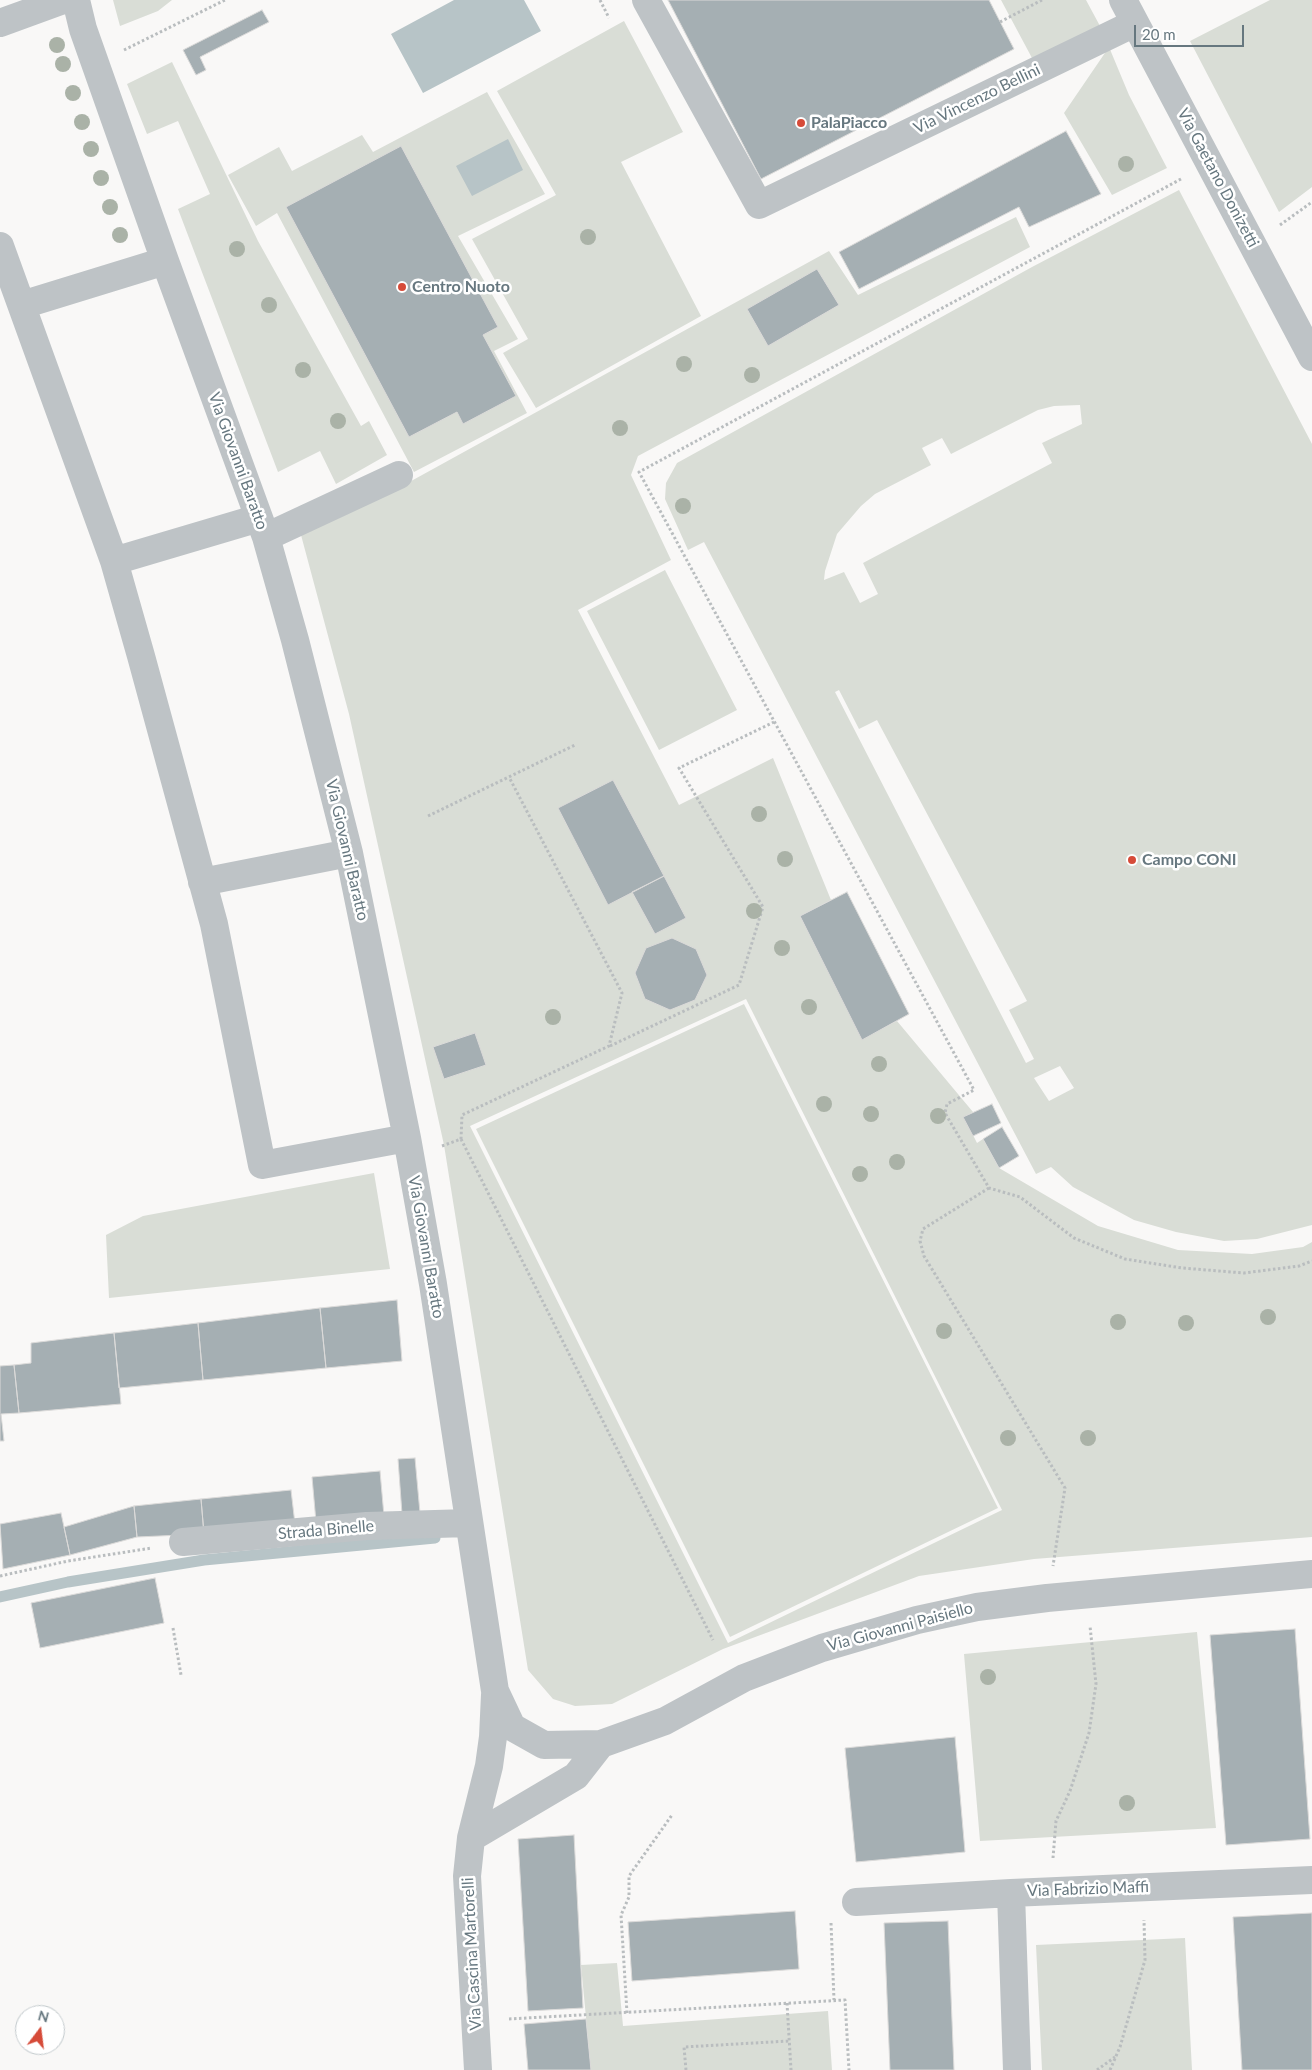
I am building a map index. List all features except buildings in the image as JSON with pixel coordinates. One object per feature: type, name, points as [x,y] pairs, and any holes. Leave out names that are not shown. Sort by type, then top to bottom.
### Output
[{"type":"street","points":[[0,24],[63,0]]},
{"type":"street","name":"Via Giovanni Baratto","points":[[76,0],[83,30],[164,261],[262,528],[290,620],[349,853],[409,1145],[433,1284],[495,1691],[512,1727]]},
{"type":"street","name":"Via Vincenzo Bellini","points":[[646,0],[759,205],[1129,12]]},
{"type":"street","name":"Via Gaetano Donizetti","points":[[1129,12],[1312,357]]},
{"type":"street","points":[[0,246],[114,561],[214,924],[262,1165],[409,1145]]},
{"type":"street","points":[[22,304],[164,261]]},
{"type":"street","points":[[114,561],[262,528],[398,475]]},
{"type":"street","points":[[202,882],[349,853]]},
{"type":"street","name":"Strada Binelle","points":[[182,1542],[367,1526],[469,1523]]},
{"type":"street","name":"Via Giovanni Paisiello","points":[[512,1727],[544,1745],[600,1744],[665,1721],[744,1678],[822,1648],[916,1620],[977,1607],[1047,1598],[1086,1596],[1312,1574]]},
{"type":"street","name":"Via Cascina Martorelli","points":[[478,2070],[468,1876],[471,1838],[489,1766],[493,1737],[495,1691]]},
{"type":"street","points":[[471,1838],[576,1776],[600,1744]]},
{"type":"street","name":"Via Fabrizio Maffi","points":[[1017,2070],[1011,1893],[1312,1880]]},
{"type":"street","points":[[856,1902],[1011,1893]]},
{"type":"path","points":[[95,60],[129,48],[225,0]]},
{"type":"path","points":[[600,0],[609,18]]},
{"type":"path","points":[[1000,22],[1042,0]]},
{"type":"path","points":[[1210,164],[639,472],[974,1090],[947,1104],[945,1113],[989,1188],[1020,1196],[1074,1238],[1125,1259],[1182,1268],[1244,1273],[1299,1266],[1312,1261]]},
{"type":"path","points":[[1249,238],[1284,224],[1312,202]]},
{"type":"path","points":[[713,1640],[461,1139],[462,1115],[739,985],[763,907],[679,768],[774,722]]},
{"type":"path","points":[[428,816],[575,746]]},
{"type":"path","points":[[510,777],[622,992],[609,1046]]},
{"type":"path","points":[[409,1145],[461,1139]]},
{"type":"path","points":[[989,1188],[923,1229],[920,1241],[924,1256],[1066,1488],[1047,1598]]},
{"type":"path","points":[[0,1576],[68,1561],[152,1548]]},
{"type":"path","points":[[1050,1891],[1056,1821],[1070,1791],[1089,1733],[1096,1684],[1086,1596]]},
{"type":"path","points":[[173,1628],[181,1675]]},
{"type":"path","points":[[628,2013],[621,1915],[629,1897],[629,1876],[672,1815]]},
{"type":"path","points":[[1110,2070],[1116,2057],[1146,1960],[1143,1887]]},
{"type":"path","points":[[834,2000],[830,1903],[856,1902]]},
{"type":"path","points":[[476,2021],[844,2000],[849,2070]]},
{"type":"path","points":[[787,2003],[791,2070]]},
{"type":"path","points":[[686,2070],[684,2047],[789,2041]]},
{"type":"path","points":[[1098,2070],[1116,2057]]},
{"type":"shaded area","points":[[113,0],[172,0],[158,11],[120,26]]},
{"type":"shaded area","points":[[454,0],[524,0],[541,31],[423,93],[391,34]]},
{"type":"shaded area","points":[[1001,0],[1086,0],[1100,26],[1032,58]]},
{"type":"shaded area","points":[[1270,0],[1312,0],[1312,187],[1279,212],[1190,41]]},
{"type":"shaded area","points":[[624,21],[683,132],[621,162],[701,316],[536,408],[503,353],[528,339],[472,239],[556,195],[497,91]]},
{"type":"shaded area","points":[[1109,47],[1129,95],[1167,168],[1112,195],[1064,113]]},
{"type":"shaded area","points":[[172,62],[258,241],[361,426],[369,421],[387,455],[336,484],[320,451],[278,472],[178,209],[210,194],[178,121],[147,134],[127,84]]},
{"type":"shaded area","name":"Centro Nuoto","points":[[487,92],[545,194],[458,236],[518,339],[494,351],[527,413],[414,472],[277,213],[256,226],[228,175],[279,147],[292,171],[362,135],[373,152]]},
{"type":"shaded area","points":[[508,139],[523,170],[472,196],[456,166]]},
{"type":"shaded area","points":[[1179,190],[1312,444],[1312,1225],[1257,1239],[1224,1241],[1176,1232],[1134,1220],[1073,1187],[1051,1167],[1036,1174],[704,542],[688,550],[665,499],[666,483],[677,463],[1032,267]],"holes":[[[1080,405],[1082,424],[1042,443],[1052,463],[863,563],[878,594],[860,603],[844,572],[824,580],[837,534],[861,506],[875,494],[931,465],[922,448],[942,438],[951,454],[1038,410],[1054,406]],[[839,690],[859,729],[877,720],[1027,1001],[1009,1010],[1034,1059],[1026,1063],[835,692]],[[1060,1066],[1074,1088],[1049,1101],[1034,1078]]]},
{"type":"shaded area","points":[[1016,217],[1030,247],[638,456],[631,475],[671,560],[578,610],[679,805],[773,758],[831,900],[800,916],[862,1039],[897,1021],[973,1112],[964,1117],[977,1143],[983,1139],[999,1168],[1098,1226],[1178,1250],[1252,1254],[1303,1247],[1312,1242],[1312,1537],[1034,1559],[919,1576],[723,1649],[612,1704],[575,1706],[553,1699],[528,1670],[444,1145],[349,714],[301,535],[413,480],[829,251],[858,295]],"holes":[[[746,999],[1002,1510],[728,1643],[470,1126]]]},
{"type":"shaded area","points":[[665,570],[737,710],[659,750],[587,611]]},
{"type":"shaded area","points":[[744,1004],[998,1508],[730,1637],[476,1129]]},
{"type":"shaded area","points":[[374,1173],[390,1269],[109,1298],[106,1235],[143,1216]]},
{"type":"shaded area","points":[[1197,1632],[1216,1828],[980,1841],[964,1654]]},
{"type":"shaded area","points":[[1185,1938],[1192,2070],[1042,2070],[1036,1945]]},
{"type":"shaded area","points":[[617,1963],[623,2026],[828,2011],[832,2070],[591,2070],[581,1965]]},
{"type":"waterway","points":[[0,1597],[68,1582],[204,1560],[435,1538]]},
{"type":"place","name":"PalaPiacco","points":[[801,123]]},
{"type":"place","name":"Centro Nuoto","points":[[402,287]]},
{"type":"place","name":"Campo CONI","points":[[1132,860]]}]
